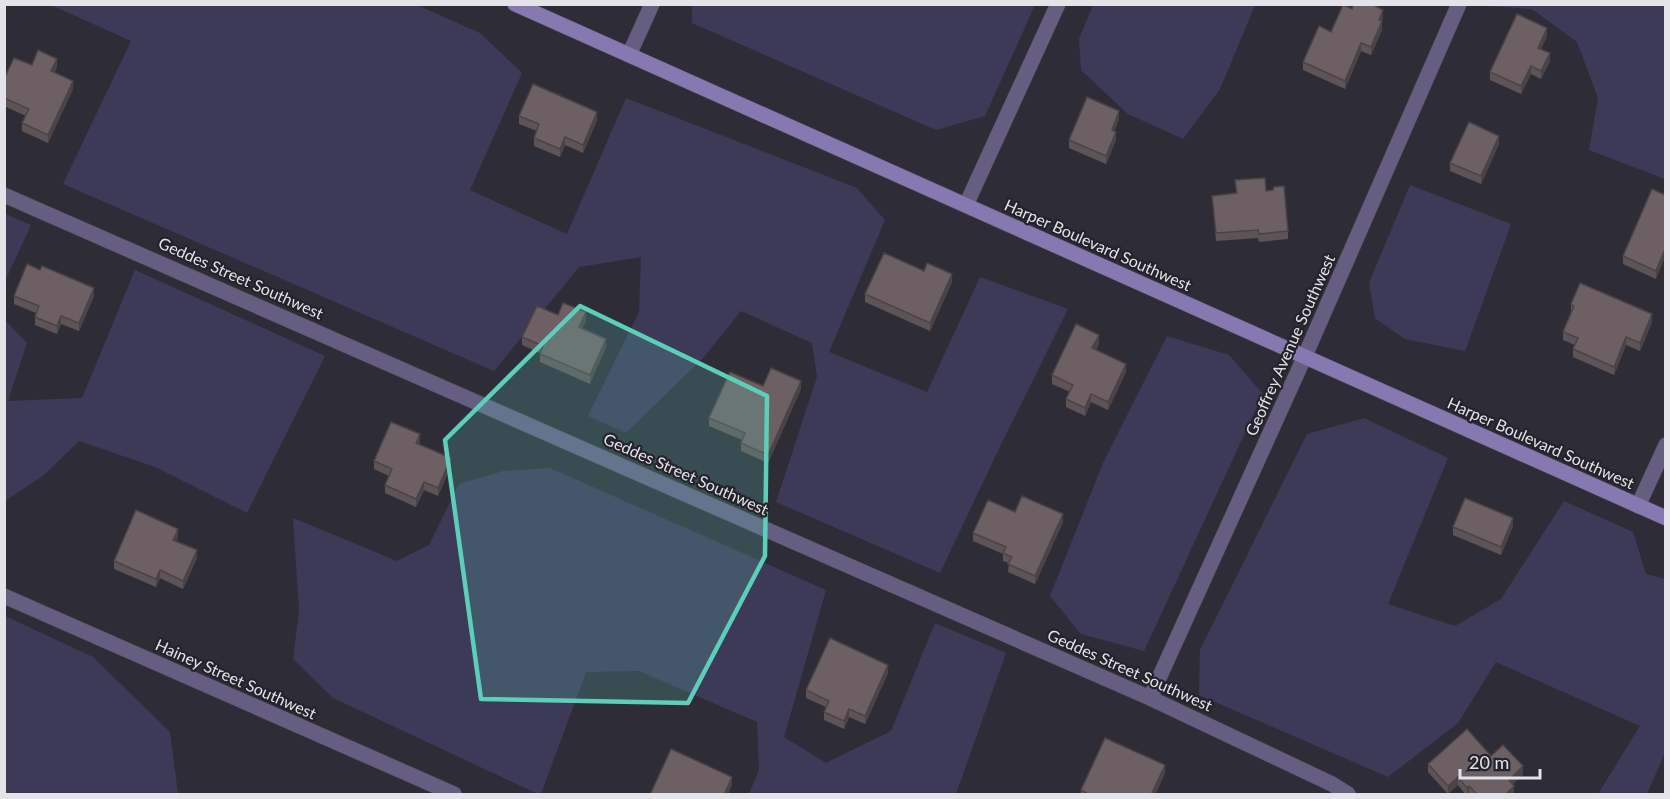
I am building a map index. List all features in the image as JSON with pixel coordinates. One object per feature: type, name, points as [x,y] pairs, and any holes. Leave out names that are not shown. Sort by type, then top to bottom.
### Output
[{"type":"street","name":"Harper Boulevard Southwest","points":[[515,4],[1665,518]]},
{"type":"street","points":[[629,55],[652,4]]},
{"type":"street","points":[[966,205],[1058,4]]},
{"type":"street","name":"Geoffrey Avenue Southwest","points":[[1150,698],[1304,358],[1459,4]]},
{"type":"street","name":"Geddes Street Southwest","points":[[4,195],[1150,698],[1323,779],[1348,795]]},
{"type":"street","points":[[1638,506],[1665,445]]},
{"type":"street","name":"Hainey Street Southwest","points":[[4,596],[454,795]]},
{"type":"highlighted area","points":[[580,306],[767,396],[765,556],[688,703],[481,699],[445,440]]},
{"type":"shaded area","points":[[692,4],[1035,5],[985,116],[936,130],[692,23]]},
{"type":"shaded area","points":[[1093,4],[1255,5],[1220,89],[1183,139],[1128,114],[1081,70],[1079,39]]},
{"type":"shaded area","points":[[51,5],[417,5],[480,33],[522,73],[470,190],[567,234],[626,98],[857,188],[885,220],[829,352],[927,392],[980,277],[1068,309],[940,573],[776,502],[817,377],[812,343],[741,311],[704,357],[626,433],[588,416],[639,312],[641,257],[579,267],[494,371],[63,184],[131,41]]},
{"type":"shaded area","points":[[1486,5],[1665,5],[1665,179],[1589,150],[1598,98],[1577,42],[1532,9]]},
{"type":"shaded area","points":[[1410,185],[1511,224],[1465,351],[1405,339],[1375,318],[1369,283]]},
{"type":"shaded area","points":[[5,214],[31,225],[5,281]]},
{"type":"shaded area","points":[[135,270],[325,356],[247,513],[155,467],[79,441],[44,475],[5,501],[5,320],[27,343],[8,401],[82,398]]},
{"type":"shaded area","points":[[1167,336],[1229,355],[1263,394],[1144,651],[1081,634],[1050,596],[1103,463]]},
{"type":"shaded area","points":[[1364,418],[1448,458],[1388,604],[1455,626],[1501,599],[1564,501],[1633,532],[1646,574],[1665,579],[1665,753],[1647,794],[1598,794],[1640,726],[1496,662],[1458,723],[1388,777],[1199,695],[1200,650],[1307,434]]},
{"type":"shaded area","points":[[550,468],[826,590],[784,737],[826,763],[891,731],[935,623],[1006,653],[956,794],[749,794],[759,770],[757,722],[639,671],[586,672],[541,794],[538,794],[333,698],[293,659],[299,611],[293,518],[397,561],[429,545],[459,484],[503,471]]},
{"type":"shaded area","points":[[5,616],[93,657],[170,732],[178,794],[5,794]]},
{"type":"building","points":[[1354,4],[1371,4],[1383,10],[1379,20],[1382,21],[1371,47],[1361,43],[1345,81],[1303,62],[1319,26],[1331,32],[1343,5],[1352,9]]},
{"type":"building","points":[[1517,14],[1547,28],[1538,48],[1550,53],[1541,71],[1531,66],[1521,86],[1490,72]]},
{"type":"building","points":[[38,50],[57,59],[51,71],[73,81],[48,135],[22,123],[29,109],[4,98],[4,79],[14,58],[32,65]]},
{"type":"building","points":[[533,84],[597,112],[583,145],[565,137],[560,149],[534,138],[539,124],[519,116]]},
{"type":"building","points":[[1087,97],[1119,111],[1112,130],[1116,132],[1106,156],[1069,140]]},
{"type":"building","points":[[1469,122],[1499,136],[1481,176],[1450,163]]},
{"type":"building","points":[[1265,178],[1266,191],[1284,186],[1288,231],[1259,234],[1258,230],[1216,233],[1212,196],[1237,193],[1235,180]]},
{"type":"building","points":[[1652,189],[1665,195],[1665,249],[1656,271],[1623,256]]},
{"type":"building","points":[[884,253],[924,271],[927,263],[952,274],[930,323],[865,294]]},
{"type":"building","points":[[27,264],[40,270],[42,266],[94,288],[79,323],[61,316],[57,326],[35,317],[39,306],[14,296]]},
{"type":"building","points":[[1580,283],[1652,314],[1640,343],[1626,337],[1614,367],[1573,349],[1578,338],[1563,332],[1574,306],[1571,304]]},
{"type":"building","points":[[563,303],[586,312],[579,327],[606,339],[590,375],[540,354],[543,346],[522,337],[537,306],[558,315]]},
{"type":"building","points":[[1076,324],[1099,335],[1092,348],[1126,364],[1108,402],[1091,394],[1085,408],[1066,399],[1073,385],[1052,375]]},
{"type":"building","points":[[771,368],[801,381],[768,455],[741,443],[745,433],[709,418],[730,372],[763,386]]},
{"type":"building","points":[[391,422],[420,434],[416,443],[451,458],[438,488],[424,482],[416,499],[385,485],[392,469],[374,461]]},
{"type":"building","points":[[1022,496],[1063,514],[1035,576],[1008,564],[1012,557],[1003,553],[1006,547],[973,533],[988,500],[1015,512]]},
{"type":"building","points":[[1465,498],[1513,518],[1501,547],[1453,527]]},
{"type":"building","points":[[136,510],[178,529],[173,540],[197,550],[183,581],[160,570],[156,579],[114,561]]},
{"type":"building","points":[[830,638],[888,665],[865,716],[849,709],[844,721],[824,712],[829,701],[806,690]]},
{"type":"building","points":[[1467,729],[1491,756],[1503,745],[1523,766],[1509,780],[1514,786],[1505,795],[1478,795],[1469,786],[1467,788],[1458,777],[1448,786],[1428,764]]},
{"type":"building","points":[[1105,738],[1165,765],[1151,795],[1090,795],[1081,790]]},
{"type":"building","points":[[671,749],[732,777],[724,795],[650,795]]}]
